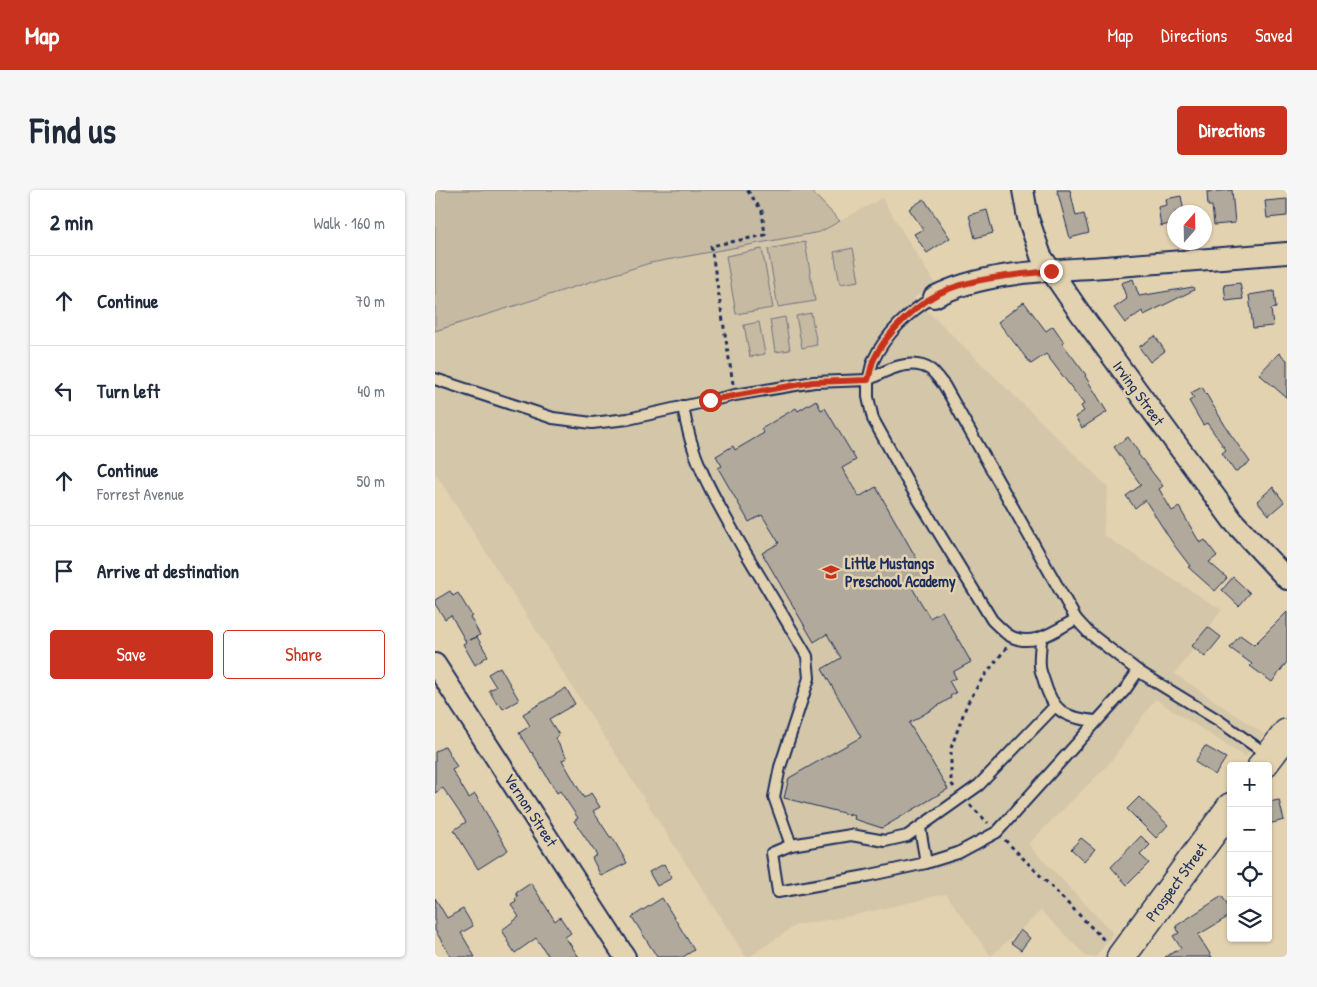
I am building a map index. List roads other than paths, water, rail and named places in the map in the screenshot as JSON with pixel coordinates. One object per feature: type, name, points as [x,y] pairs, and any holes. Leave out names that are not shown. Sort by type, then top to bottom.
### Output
[{"type":"street","name":"Irving Street","points":[[1023,190],[1028,218],[1041,256],[1051,271],[1233,521],[1287,578]]},
{"type":"street","points":[[934,297],[949,289],[992,278],[1051,271],[1287,253]]},
{"type":"street","name":"Vernon Street","points":[[435,664],[625,957]]},
{"type":"street","points":[[1266,761],[1287,732]]},
{"type":"street","name":"Prospect Street","points":[[1121,957],[1227,813]]},
{"type":"lane","points":[[934,297],[909,314],[892,331],[873,362],[868,380],[868,397],[873,419],[909,484],[992,620],[1008,635],[1025,641],[1041,638],[1076,619]]},
{"type":"lane","points":[[435,379],[553,418],[592,423],[628,419],[735,395],[813,382],[868,380],[902,365],[918,365],[931,371],[943,386],[1076,619],[1088,632],[1138,671],[1218,720],[1266,761]]},
{"type":"lane","points":[[683,406],[695,456],[708,487],[807,656],[809,678],[780,767],[774,796],[791,845]]},
{"type":"lane","points":[[1041,638],[1039,666],[1049,698],[1055,706],[1068,714],[1080,719],[1096,721]]},
{"type":"lane","points":[[1055,706],[979,784],[907,836],[885,841],[851,835],[791,845],[772,853],[778,892],[926,863],[958,853],[997,832],[1125,690],[1138,671]]},
{"type":"lane","points":[[920,828],[926,863]]},
{"type":"place","name":"Little Mustangs Preschool Academy","points":[[831,572]]}]
